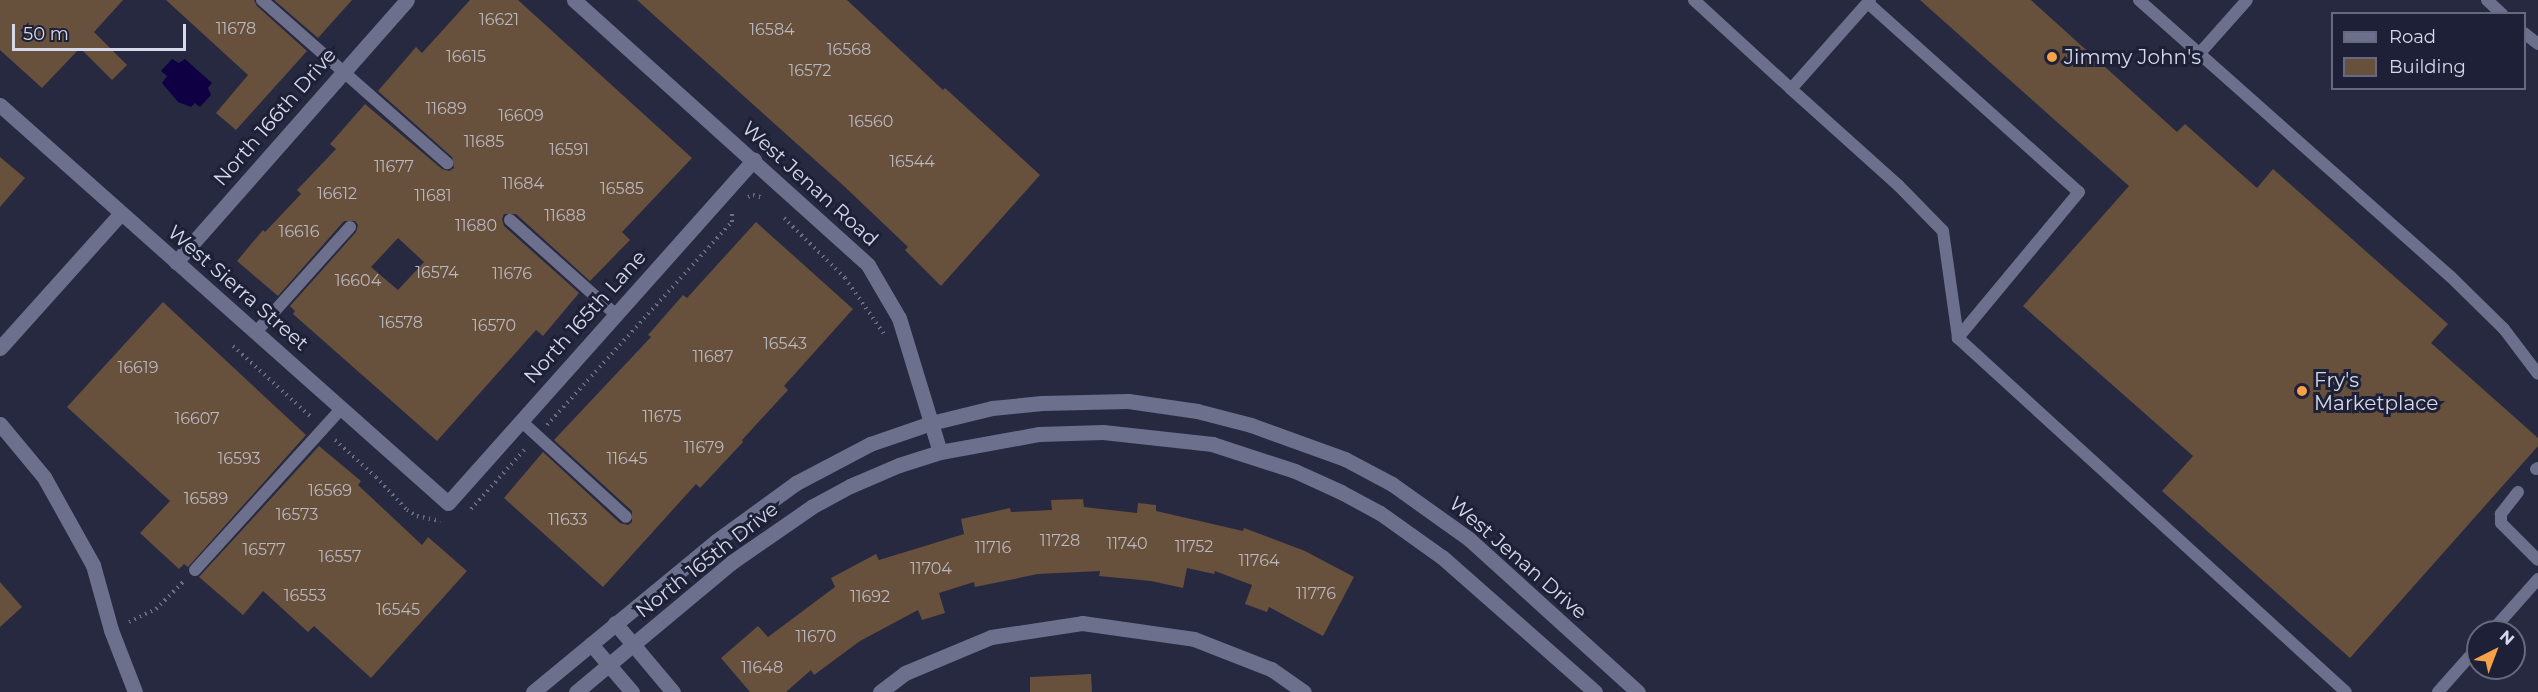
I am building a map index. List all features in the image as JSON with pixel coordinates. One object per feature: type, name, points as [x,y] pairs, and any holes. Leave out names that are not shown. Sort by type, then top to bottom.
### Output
[{"type":"street","name":"North 166th Drive","points":[[176,262],[407,0]]},
{"type":"street","name":"West Jenan Road","points":[[574,0],[868,265],[899,318],[940,452]]},
{"type":"street","name":"West Sierra Street","points":[[0,105],[448,503]]},
{"type":"street","name":"North 165th Lane","points":[[448,503],[754,160]]},
{"type":"street","points":[[0,348],[121,213]]},
{"type":"street","name":"North 165th Drive","points":[[591,644],[716,541],[796,483],[870,444],[931,423],[993,408],[1084,401]]},
{"type":"street","name":"West Jenan Drive","points":[[1084,401],[1128,401],[1197,411],[1251,425],[1305,443],[1354,464],[1392,484],[1469,539],[1638,692]]},
{"type":"street","points":[[0,424],[44,477],[93,566],[111,630],[135,692]]},
{"type":"street","name":"North 165th Drive","points":[[576,692],[732,562],[813,507],[899,465],[940,452],[1039,434],[1083,432],[1212,444],[1295,471],[1341,492],[1380,513],[1442,557],[1595,692]]},
{"type":"street","points":[[880,692],[905,673],[991,637],[1082,623],[1194,639],[1270,669],[1304,692]]},
{"type":"street","points":[[615,624],[673,692]]},
{"type":"street","points":[[533,692],[591,644],[633,692]]},
{"type":"lane","points":[[262,0],[447,163]]},
{"type":"lane","points":[[1694,0],[1898,185],[1943,231],[1958,338],[2346,692]]},
{"type":"lane","points":[[2139,0],[2450,276],[2504,329],[2538,374]]},
{"type":"lane","points":[[2199,54],[2247,0]]},
{"type":"lane","points":[[2487,0],[2500,12]]},
{"type":"lane","points":[[1791,89],[1869,1],[2079,192],[1958,338]]},
{"type":"lane","points":[[2526,35],[2538,45]]},
{"type":"lane","points":[[510,220],[615,314]]},
{"type":"lane","points":[[256,332],[350,228]]},
{"type":"lane","points":[[195,570],[342,408]]},
{"type":"lane","points":[[521,421],[626,517]]},
{"type":"lane","points":[[2518,492],[2501,514],[2501,523],[2538,560]]},
{"type":"lane","points":[[2502,620],[2538,579]]},
{"type":"lane","points":[[2438,692],[2466,660]]},
{"type":"path","points":[[111,630],[156,609],[195,570]]},
{"type":"shaded area","points":[[172,59],[179,63],[185,59],[212,83],[208,88],[211,95],[200,107],[195,103],[191,107],[178,102],[162,83],[167,76],[161,71]]},
{"type":"building","points":[[0,0],[123,0],[94,32],[127,65],[112,80],[80,48],[42,88],[0,50]]},
{"type":"building","points":[[166,0],[254,0],[257,6],[307,51],[236,130],[216,113],[248,75]]},
{"type":"building","points":[[274,0],[352,0],[318,38]]},
{"type":"building","points":[[470,0],[518,0],[692,158],[622,232],[630,240],[590,281],[516,214],[504,214],[502,219],[504,226],[579,293],[543,336],[536,330],[437,441],[293,314],[295,311],[290,306],[356,232],[358,225],[355,221],[344,221],[278,296],[237,261],[263,230],[265,232],[301,194],[297,190],[336,149],[330,144],[365,104],[442,169],[449,171],[454,168],[452,157],[378,91],[416,47],[422,53]],"holes":[[[398,238],[424,262],[398,290],[371,267]]]},
{"type":"building","points":[[637,0],[847,0],[943,90],[945,88],[1040,175],[941,286],[905,250],[908,247],[845,187]]},
{"type":"building","name":"Fry's Marketplace","points":[[1920,0],[2031,0],[2177,132],[2185,124],[2257,188],[2273,169],[2448,324],[2431,343],[2538,438],[2538,446],[2350,658],[2162,491],[2193,456],[2023,306],[2129,186]]},
{"type":"building","points":[[0,157],[25,178],[0,207]]},
{"type":"building","points":[[756,222],[853,309],[784,386],[788,390],[742,440],[743,442],[700,488],[696,484],[603,587],[504,498],[543,452],[620,523],[628,525],[632,522],[632,511],[554,440],[651,337],[648,335],[683,295],[687,298]]},
{"type":"building","points":[[163,302],[306,435],[188,567],[184,564],[179,569],[140,533],[170,501],[67,407]]},
{"type":"building","points":[[319,446],[361,481],[358,485],[422,545],[428,537],[467,571],[371,678],[314,626],[308,632],[263,591],[243,615],[199,577]]},
{"type":"building","points":[[1083,499],[1084,507],[1137,513],[1138,503],[1156,505],[1156,511],[1243,531],[1244,528],[1305,551],[1354,577],[1323,636],[1269,607],[1267,612],[1245,604],[1252,585],[1215,571],[1214,574],[1187,568],[1183,588],[1151,581],[1099,576],[1100,571],[1038,574],[975,587],[974,582],[939,593],[945,613],[922,620],[918,610],[860,641],[814,675],[811,670],[786,692],[750,692],[721,658],[758,626],[768,637],[835,587],[831,578],[876,554],[879,560],[964,534],[961,519],[1010,508],[1011,512],[1052,510],[1051,500]]},
{"type":"building","points":[[0,582],[22,607],[0,627]]},
{"type":"building","points":[[1091,674],[1092,692],[1030,692],[1030,677]]},
{"type":"place","name":"Jimmy John's","points":[[2052,57]]},
{"type":"place","name":"Fry's Marketplace","points":[[2302,391]]}]
